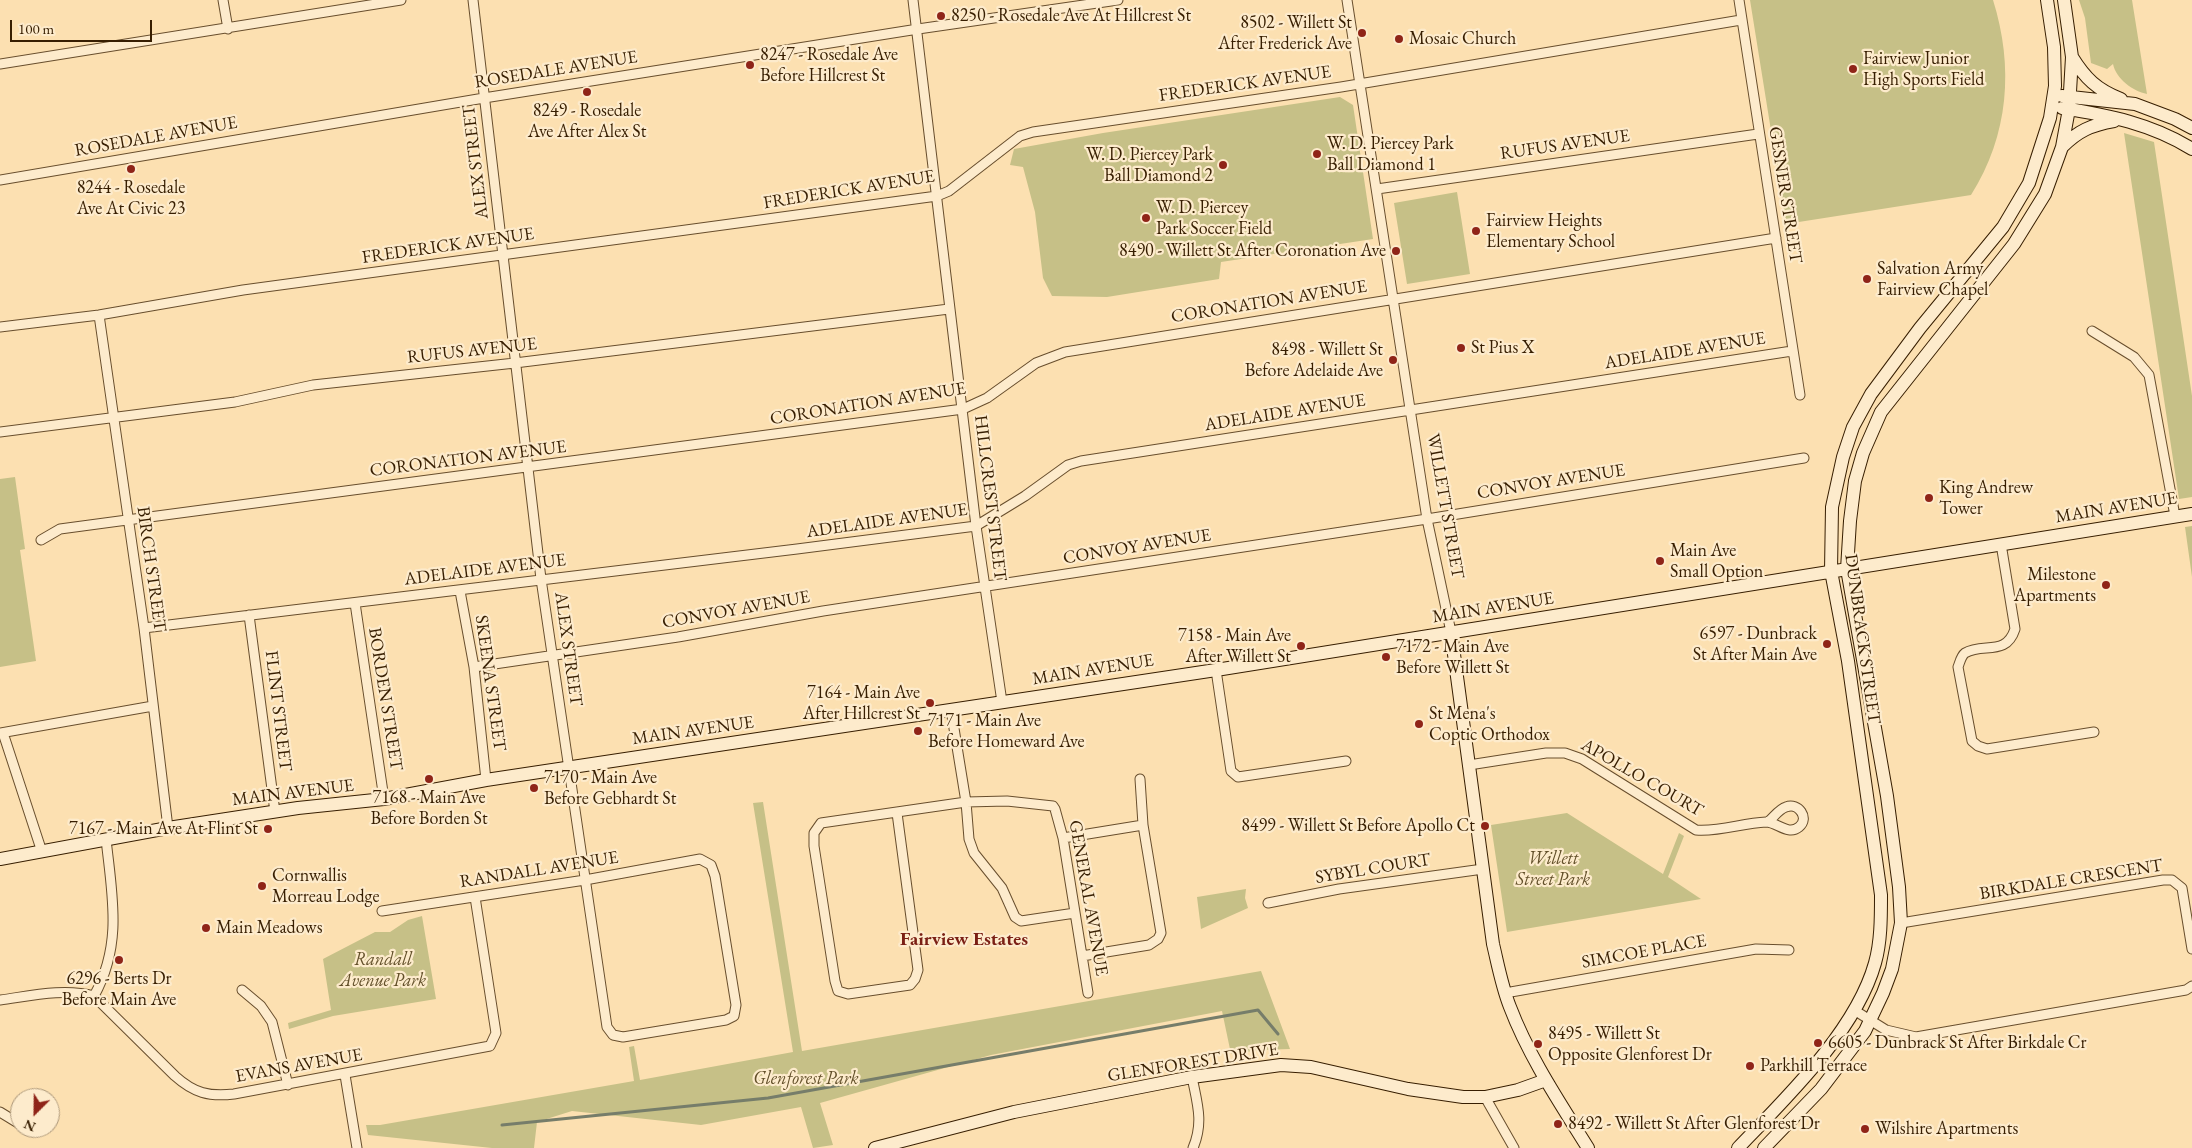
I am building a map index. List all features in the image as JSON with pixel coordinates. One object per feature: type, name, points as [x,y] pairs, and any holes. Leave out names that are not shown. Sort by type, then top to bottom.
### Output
[{"type":"street","points":[[223,0],[228,29]]},
{"type":"street","points":[[0,64],[401,0]]},
{"type":"street","name":"ALEX STREET","points":[[473,0],[541,579],[608,1027],[613,1035]]},
{"type":"street","name":"HILLCREST STREET","points":[[913,0],[918,29],[949,309],[963,409],[976,526],[1002,702]]},
{"type":"street","name":"ROSEDALE AVENUE","points":[[0,180],[484,98],[918,29],[1118,0]]},
{"type":"street","name":"WILLETT STREET","points":[[1347,0],[1427,519],[1450,632],[1470,765],[1493,944],[1510,1007],[1546,1080],[1588,1148]]},
{"type":"street","name":"GESNER STREET","points":[[1739,0],[1758,134],[1800,395]]},
{"type":"street","name":"DUNBRACK STREET","points":[[1738,1148],[1830,1048],[1865,990],[1875,963],[1882,895],[1848,661],[1831,571],[1832,507],[1842,457],[1853,426],[1871,394],[1915,335],[2003,227],[2030,183],[2053,100],[2054,47],[2046,0]]},
{"type":"street","name":"DUNBRACK STREET","points":[[1764,1148],[1821,1089],[1850,1053],[1871,1020],[1892,969],[1900,923],[1899,886],[1887,796],[1848,568],[1850,521],[1855,481],[1863,453],[1881,412],[2014,244],[2031,220],[2045,194],[2062,147],[2070,103],[2072,56],[2064,0]]},
{"type":"street","name":"FREDERICK AVENUE","points":[[0,327],[99,315],[243,290],[937,196],[949,190],[1020,136],[1033,132],[1341,87],[1359,82],[1741,20]]},
{"type":"street","points":[[2072,56],[2085,77],[2098,89],[2175,119],[2192,128]]},
{"type":"street","points":[[2053,100],[2070,103],[2165,134],[2192,149]]},
{"type":"street","points":[[2070,103],[2134,104]]},
{"type":"street","points":[[2062,147],[2084,129],[2095,124],[2124,120]]},
{"type":"street","name":"RUFUS AVENUE","points":[[1377,189],[1758,134]]},
{"type":"street","name":"CORONATION AVENUE","points":[[41,540],[60,529],[963,409],[982,401],[1036,363],[1065,352],[1776,238]]},
{"type":"street","name":"RUFUS AVENUE","points":[[0,432],[235,402],[313,385],[515,363],[949,309]]},
{"type":"street","name":"BIRCH STREET","points":[[99,315],[144,628],[168,828]]},
{"type":"street","points":[[2092,331],[2134,357],[2148,375],[2175,516]]},
{"type":"street","name":"ADELAIDE AVENUE","points":[[144,628],[249,614],[460,591],[541,579],[976,526],[1025,496],[1068,465],[1081,460],[1792,351]]},
{"type":"street","name":"CONVOY AVENUE","points":[[474,668],[678,637],[823,611],[1427,519],[1804,458]]},
{"type":"street","name":"MAIN AVENUE","points":[[0,859],[168,828],[275,812],[384,799],[568,767],[1216,670],[2192,514]]},
{"type":"street","points":[[2001,544],[2015,628],[2011,639],[2005,645],[1966,653],[1961,658],[1958,667],[1972,741],[1978,746],[1987,749],[2094,732]]},
{"type":"street","name":"SKEENA STREET","points":[[460,591],[474,668],[486,780]]},
{"type":"street","name":"BORDEN STREET","points":[[355,603],[384,799]]},
{"type":"street","name":"FLINT STREET","points":[[249,614],[275,812]]},
{"type":"street","points":[[1216,670],[1231,771],[1238,777],[1346,761]]},
{"type":"street","points":[[42,852],[2,733],[153,706]]},
{"type":"street","points":[[951,710],[966,802],[969,839],[974,853],[1002,888],[1015,917],[1021,921],[1074,913]]},
{"type":"street","name":"APOLLO COURT","points":[[1470,765],[1546,753],[1565,752],[1582,759],[1696,830],[1708,831],[1768,822]]},
{"type":"street","points":[[1082,956],[1149,945],[1158,939],[1161,933],[1142,825],[1140,780]]},
{"type":"street","name":"GENERAL AVENUE","points":[[966,802],[1008,801],[1053,806],[1056,809],[1063,838],[1088,993]]},
{"type":"street","points":[[897,813],[918,970],[916,979],[910,985],[848,994],[838,991],[814,846],[814,833],[821,823],[966,802]]},
{"type":"street","points":[[1063,838],[1142,825]]},
{"type":"street","points":[[0,1000],[58,993],[84,993],[94,996],[111,949],[114,926],[106,839]]},
{"type":"street","name":"RANDALL AVENUE","points":[[382,911],[585,880],[700,860],[711,865],[716,876],[736,1006],[734,1016],[726,1020],[623,1037],[613,1035]]},
{"type":"street","name":"SYBYL COURT","points":[[1268,903],[1339,889],[1483,869]]},
{"type":"street","name":"BIRKDALE CRESCENT","points":[[1900,923],[2162,880],[2172,880],[2182,888],[2192,950]]},
{"type":"street","name":"EVANS AVENUE","points":[[94,996],[175,1076],[196,1092],[218,1096],[345,1075],[490,1046],[496,1034],[475,897]]},
{"type":"street","name":"SIMCOE PLACE","points":[[1505,993],[1756,950],[1789,950]]},
{"type":"street","points":[[1854,1010],[1886,1030],[1916,1037],[2186,990],[2192,986]]},
{"type":"street","points":[[242,990],[261,1006],[272,1022],[288,1084]]},
{"type":"street","name":"GLENFOREST DRIVE","points":[[875,1148],[1014,1112],[1192,1077],[1281,1065],[1311,1067],[1408,1089],[1463,1097],[1485,1097],[1518,1090],[1546,1080]]},
{"type":"street","points":[[345,1075],[357,1148]]},
{"type":"street","points":[[1192,1077],[1200,1118],[1197,1138],[1193,1148]]},
{"type":"street","points":[[1485,1097],[1514,1148]]},
{"type":"green space","points":[[1750,0],[1993,0],[2004,50],[2004,100],[2000,125],[1993,149],[1984,172],[1971,195],[1786,224]]},
{"type":"green space","points":[[2079,0],[2132,0],[2147,94],[2126,84],[2118,75],[2113,64],[2107,69],[2091,63],[2085,18]]},
{"type":"green space","points":[[1340,97],[1353,105],[1373,239],[1221,262],[1219,279],[1107,297],[1052,296],[1043,278],[1035,212],[1023,167],[1010,165],[1014,149],[1103,133]]},
{"type":"green space","points":[[2124,133],[2154,142],[2192,396],[2192,497],[2179,499]]},
{"type":"green space","points":[[1457,192],[1470,274],[1407,284],[1394,203]]},
{"type":"green space","points":[[15,477],[25,549],[20,550],[36,661],[0,667],[0,479]]},
{"type":"green space","points":[[2192,526],[2192,577],[2185,527]]},
{"type":"green space","name":"Glenforest Park","points":[[763,802],[802,1051],[1261,971],[1290,1049],[1260,1050],[1231,1054],[1222,1011],[991,1055],[820,1103],[833,1145],[813,1148],[801,1107],[701,1125],[572,1111],[537,1122],[534,1148],[492,1148],[368,1135],[366,1125],[380,1125],[634,1081],[629,1047],[634,1046],[640,1080],[793,1052],[753,803]]},
{"type":"green space","name":"Willett Street Park","points":[[1567,813],[1663,874],[1679,833],[1684,836],[1668,877],[1701,899],[1507,932],[1491,825]]},
{"type":"green space","points":[[1246,889],[1245,898],[1248,908],[1201,929],[1197,897]]},
{"type":"green space","name":"Randall Avenue Park","points":[[422,916],[436,999],[333,1016],[289,1029],[288,1023],[331,1010],[323,959],[375,932],[390,932],[408,920]]},
{"type":"waterway","points":[[502,1125],[768,1098],[1258,1010],[1278,1034]]},
{"type":"place","name":"8250 - Rosedale Ave At Hillcrest St","points":[[941,16]]},
{"type":"place","name":"8502 - Willett St After Frederick Ave","points":[[1362,33]]},
{"type":"place","name":"Mosaic Church","points":[[1399,39]]},
{"type":"place","name":"8247 - Rosedale Ave Before Hillcrest St","points":[[750,65]]},
{"type":"place","name":"Fairview Junior High Sports Field","points":[[1853,69]]},
{"type":"place","name":"8249 - Rosedale Ave After Alex St","points":[[587,92]]},
{"type":"place","name":"W. D. Piercey Park Ball Diamond 1","points":[[1317,154]]},
{"type":"place","name":"W. D. Piercey Park Ball Diamond 2","points":[[1223,165]]},
{"type":"place","name":"8244 - Rosedale Ave At Civic 23","points":[[131,169]]},
{"type":"place","name":"W. D. Piercey Park Soccer Field","points":[[1146,218]]},
{"type":"place","name":"Fairview Heights Elementary School","points":[[1476,231]]},
{"type":"place","name":"8490 - Willett St After Coronation Ave","points":[[1396,251]]},
{"type":"place","name":"Salvation Army Fairview Chapel","points":[[1867,279]]},
{"type":"place","name":"St Pius X","points":[[1461,348]]},
{"type":"place","name":"8498 - Willett St Before Adelaide Ave","points":[[1393,360]]},
{"type":"place","name":"King Andrew Tower","points":[[1929,498]]},
{"type":"place","name":"Main Ave Small Option","points":[[1660,561]]},
{"type":"place","name":"Milestone Apartments","points":[[2106,585]]},
{"type":"place","name":"6597 - Dunbrack St After Main Ave","points":[[1827,644]]},
{"type":"place","name":"7158 - Main Ave After Willett St","points":[[1301,646]]},
{"type":"place","name":"7172 - Main Ave Before Willett St","points":[[1386,657]]},
{"type":"place","name":"7164 - Main Ave After Hillcrest St","points":[[930,703]]},
{"type":"place","name":"St Mena's Coptic Orthodox","points":[[1419,724]]},
{"type":"place","name":"7171 - Main Ave Before Homeward Ave","points":[[918,731]]},
{"type":"place","name":"7168 - Main Ave Before Borden St","points":[[429,779]]},
{"type":"place","name":"7170 - Main Ave Before Gebhardt St","points":[[534,788]]},
{"type":"place","name":"8499 - Willett St Before Apollo Ct","points":[[1485,826]]},
{"type":"place","name":"7167 - Main Ave At Flint St","points":[[268,829]]},
{"type":"place","name":"Cornwallis Morreau Lodge","points":[[262,886]]},
{"type":"place","name":"Main Meadows","points":[[206,928]]},
{"type":"place","name":"6296 - Berts Dr Before Main Ave","points":[[119,960]]},
{"type":"place","name":"6605 - Dunbrack St After Birkdale Cr","points":[[1818,1043]]},
{"type":"place","name":"8495 - Willett St Opposite Glenforest Dr","points":[[1538,1044]]},
{"type":"place","name":"Parkhill Terrace","points":[[1750,1066]]},
{"type":"place","name":"8492 - Willett St After Glenforest Dr","points":[[1558,1124]]},
{"type":"place","name":"Wilshire Apartments","points":[[1865,1129]]},
{"type":"district","name":"Fairview Estates","points":[[964,940]]}]
